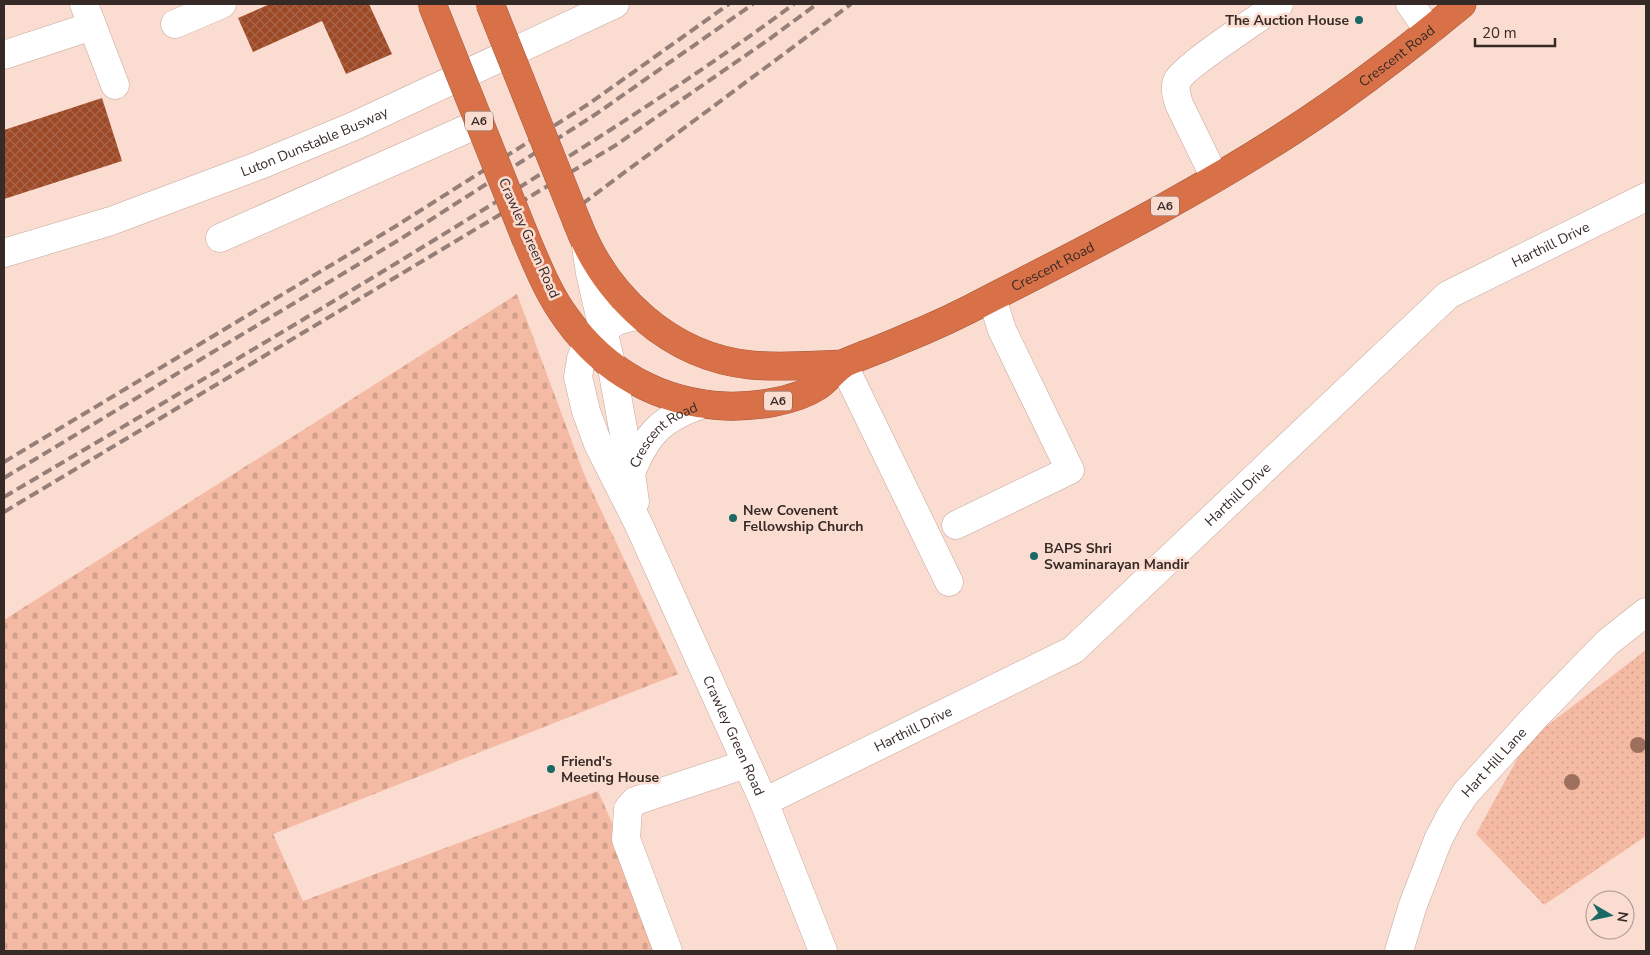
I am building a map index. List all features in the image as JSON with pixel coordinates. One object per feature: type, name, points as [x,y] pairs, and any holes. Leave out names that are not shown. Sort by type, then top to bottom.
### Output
[{"type":"highway","name":"Crawley Green Road","points":[[432,4],[526,239],[551,294],[567,319],[595,336]]},
{"type":"highway","name":"A6","points":[[490,4],[581,234],[618,292],[640,316],[669,337],[689,348],[731,362],[780,366],[843,364]]},
{"type":"highway","name":"Crescent Road","points":[[703,404],[748,406],[800,396],[818,386],[843,364],[916,335],[992,298],[1148,216],[1215,178],[1330,105],[1462,4]]},
{"type":"highway","name":"A6","points":[[595,336],[612,368],[648,388],[669,396],[703,404]]},
{"type":"street","points":[[174,24],[222,4]]},
{"type":"street","name":"Luton Dunstable Busway","points":[[4,253],[111,221],[260,165],[354,126],[615,4]]},
{"type":"street","points":[[1215,178],[1179,104],[1176,92],[1177,81],[1191,67],[1279,4]]},
{"type":"street","points":[[1410,4],[1429,31]]},
{"type":"street","points":[[4,55],[88,15],[115,85]]},
{"type":"street","points":[[220,238],[480,123]]},
{"type":"street","name":"Harthill Drive","points":[[764,802],[1073,650],[1448,295],[1646,197]]},
{"type":"street","points":[[581,234],[590,273],[595,336],[617,321],[640,316]]},
{"type":"street","points":[[956,525],[1070,470],[1002,330],[992,298]]},
{"type":"street","name":"Crawley Green Road","points":[[595,336],[580,359],[578,376],[586,411],[598,444],[638,523],[764,802],[823,951]]},
{"type":"street","points":[[843,364],[949,582]]},
{"type":"street","name":"Crawley Green Road","points":[[612,368],[638,523]]},
{"type":"street","name":"Crescent Road","points":[[631,473],[646,441],[655,430],[682,411],[703,404]]},
{"type":"street","name":"Hart Hill Lane","points":[[1399,951],[1413,905],[1438,840],[1465,794],[1535,717],[1608,642],[1646,612]]},
{"type":"street","points":[[668,951],[626,839],[628,809],[635,801],[746,764]]},
{"type":"green space","points":[[517,294],[584,474],[678,674],[273,834],[303,901],[598,791],[668,951],[4,951],[4,620]]},
{"type":"green space","points":[[1646,650],[1646,836],[1544,905],[1476,834],[1527,741]]},
{"type":"building","points":[[270,4],[369,4],[392,54],[346,74],[322,21],[253,52],[238,18]]},
{"type":"building","points":[[102,98],[122,161],[4,199],[4,130]]},
{"type":"railway","points":[[4,462],[396,226],[590,103],[729,4]]},
{"type":"railway","points":[[4,478],[402,238],[596,114],[753,4]]},
{"type":"railway","points":[[4,497],[296,324],[593,141],[675,88],[794,4]]},
{"type":"railway","points":[[4,512],[616,145],[817,4]]},
{"type":"railway","points":[[582,204],[851,4]]},
{"type":"place","name":"The Auction House","points":[[1359,20]]},
{"type":"place","name":"New Covenent Fellowship Church","points":[[733,518]]},
{"type":"place","name":"BAPS Shri Swaminarayan Mandir","points":[[1034,556]]},
{"type":"place","name":"Friend's Meeting House","points":[[551,769]]}]
